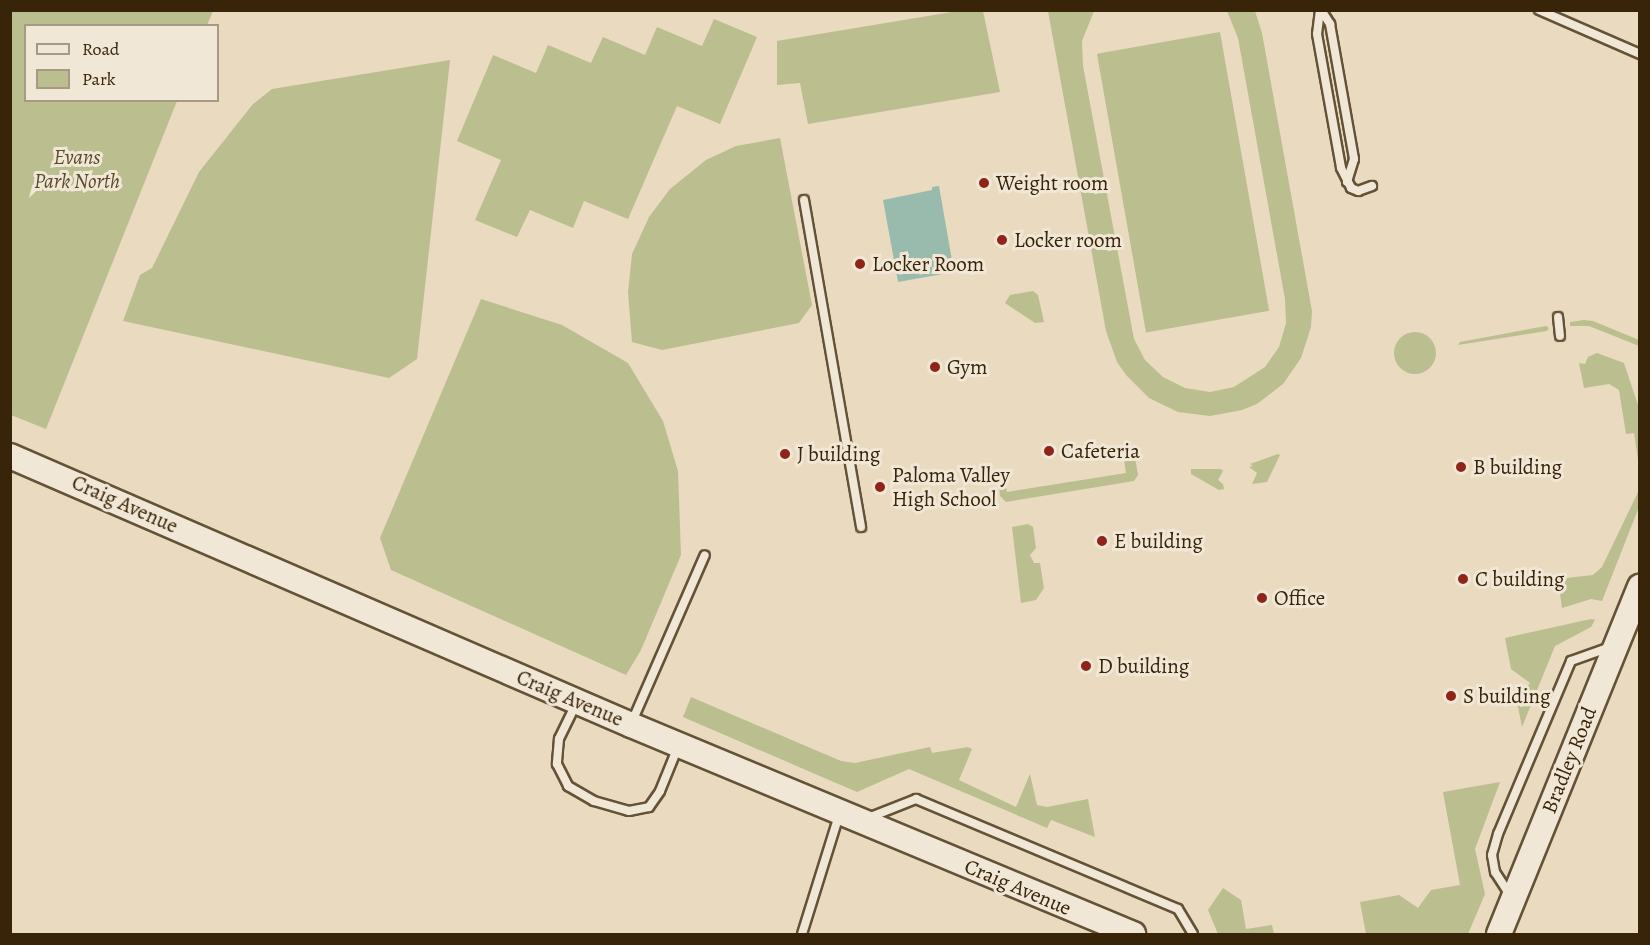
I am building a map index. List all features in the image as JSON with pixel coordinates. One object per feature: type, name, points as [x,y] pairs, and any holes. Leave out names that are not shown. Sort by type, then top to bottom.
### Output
[{"type":"street","name":"Craig Avenue","points":[[10,456],[631,725],[1133,934]]},
{"type":"street","name":"Bradley Road","points":[[1499,934],[1640,586]]},
{"type":"lane","points":[[1320,10],[1317,34],[1341,168],[1347,182],[1358,191],[1372,186]]},
{"type":"lane","points":[[1320,10],[1330,24],[1354,159],[1347,182]]},
{"type":"lane","points":[[1539,10],[1640,54]]},
{"type":"lane","points":[[804,200],[861,527]]},
{"type":"lane","points":[[1558,317],[1560,336]]},
{"type":"lane","points":[[631,725],[705,555]]},
{"type":"lane","points":[[1513,900],[1495,872],[1492,855],[1498,834],[1571,661],[1616,645]]},
{"type":"lane","points":[[577,701],[559,739],[557,764],[568,786],[594,801],[629,811],[649,807],[660,791],[679,745]]},
{"type":"lane","points":[[802,934],[851,817],[916,799],[1178,909],[1193,934]]},
{"type":"green space","name":"Evans Park North","points":[[10,11],[213,11],[207,24],[24,24],[24,102],[177,102],[46,429],[11,415]]},
{"type":"green space","points":[[958,11],[983,11],[1000,92],[808,124],[800,83],[777,85],[777,41]]},
{"type":"green space","points":[[1048,11],[1094,11],[1082,41],[1083,66],[1134,339],[1145,360],[1163,377],[1185,388],[1210,392],[1234,387],[1265,367],[1279,347],[1286,323],[1285,299],[1238,38],[1227,11],[1255,11],[1262,33],[1312,311],[1311,327],[1301,358],[1283,384],[1257,404],[1242,410],[1210,416],[1178,412],[1149,398],[1126,375],[1117,362],[1106,331]]},
{"type":"green space","points":[[714,19],[757,37],[720,124],[677,106],[628,219],[584,201],[573,228],[530,210],[517,237],[475,220],[501,160],[457,141],[493,55],[536,73],[548,45],[591,63],[603,37],[645,55],[657,27],[702,46]]},
{"type":"green space","points":[[1220,32],[1269,311],[1146,332],[1097,54]]},
{"type":"green space","points":[[450,60],[417,359],[389,378],[123,321],[140,275],[152,268],[199,172],[253,104],[272,89]]},
{"type":"green space","points":[[780,138],[812,305],[799,323],[662,350],[632,342],[628,292],[632,254],[649,217],[670,189],[706,160],[736,146]]},
{"type":"green space","points":[[1033,291],[1038,295],[1044,322],[1035,323],[1005,303],[1010,295]]},
{"type":"green space","points":[[481,299],[562,325],[628,363],[663,421],[678,471],[681,555],[641,650],[626,675],[391,570],[380,538]]},
{"type":"green space","points":[[1593,321],[1639,340],[1639,346],[1589,326],[1570,326],[1570,322]]},
{"type":"green space","points":[[1546,326],[1549,328],[1547,331],[1458,345],[1460,342]]},
{"type":"green space","points":[[1415,332],[1423,333],[1430,338],[1435,345],[1435,361],[1430,368],[1423,373],[1415,374],[1407,373],[1400,368],[1395,361],[1394,353],[1395,345],[1400,338],[1407,333]]},
{"type":"green space","points":[[1597,353],[1624,363],[1639,408],[1639,466],[1634,433],[1626,434],[1619,390],[1609,384],[1584,388],[1579,363],[1585,364],[1588,357]]},
{"type":"green space","points":[[1127,448],[1134,452],[1138,475],[1134,481],[1006,502],[1000,496],[999,484],[1005,483],[1007,492],[1126,473],[1123,453]]},
{"type":"green space","points":[[1280,455],[1267,482],[1252,484],[1257,473],[1249,467],[1253,466],[1250,464]]},
{"type":"green space","points":[[1191,469],[1221,469],[1223,471],[1218,480],[1223,484],[1224,489],[1219,490],[1191,474]]},
{"type":"green space","points":[[1639,490],[1639,507],[1602,601],[1591,599],[1562,608],[1558,579],[1593,575],[1602,567]]},
{"type":"green space","points":[[1028,524],[1033,527],[1036,548],[1030,555],[1034,563],[1040,563],[1044,588],[1036,600],[1021,603],[1012,527]]},
{"type":"green space","points":[[1595,620],[1591,627],[1555,646],[1522,727],[1517,702],[1530,683],[1511,669],[1505,638]]},
{"type":"green space","points":[[691,697],[841,761],[855,763],[930,747],[932,753],[968,747],[972,749],[959,780],[1016,807],[1030,774],[1037,805],[1047,807],[1088,799],[1095,837],[1051,820],[1047,828],[909,769],[857,792],[683,717]]},
{"type":"green space","points":[[1500,782],[1475,849],[1485,894],[1468,934],[1366,934],[1360,902],[1399,895],[1418,908],[1431,890],[1460,885],[1443,792]]},
{"type":"green space","points":[[1223,888],[1241,900],[1246,929],[1272,925],[1274,934],[1218,934],[1208,910]]},
{"type":"shaded area","points":[[939,186],[954,272],[898,282],[883,200],[932,190],[932,187]]},
{"type":"place","name":"Weight room","points":[[984,183]]},
{"type":"place","name":"Locker room","points":[[1002,240]]},
{"type":"place","name":"Locker Room","points":[[860,264]]},
{"type":"place","name":"Gym","points":[[935,367]]},
{"type":"place","name":"Cafeteria","points":[[1049,451]]},
{"type":"place","name":"J building","points":[[785,454]]},
{"type":"place","name":"B building","points":[[1461,467]]},
{"type":"place","name":"Paloma Valley High School","points":[[880,487]]},
{"type":"place","name":"E building","points":[[1102,541]]},
{"type":"place","name":"C building","points":[[1463,579]]},
{"type":"place","name":"Office","points":[[1262,598]]},
{"type":"place","name":"D building","points":[[1086,666]]},
{"type":"place","name":"S building","points":[[1451,696]]}]
